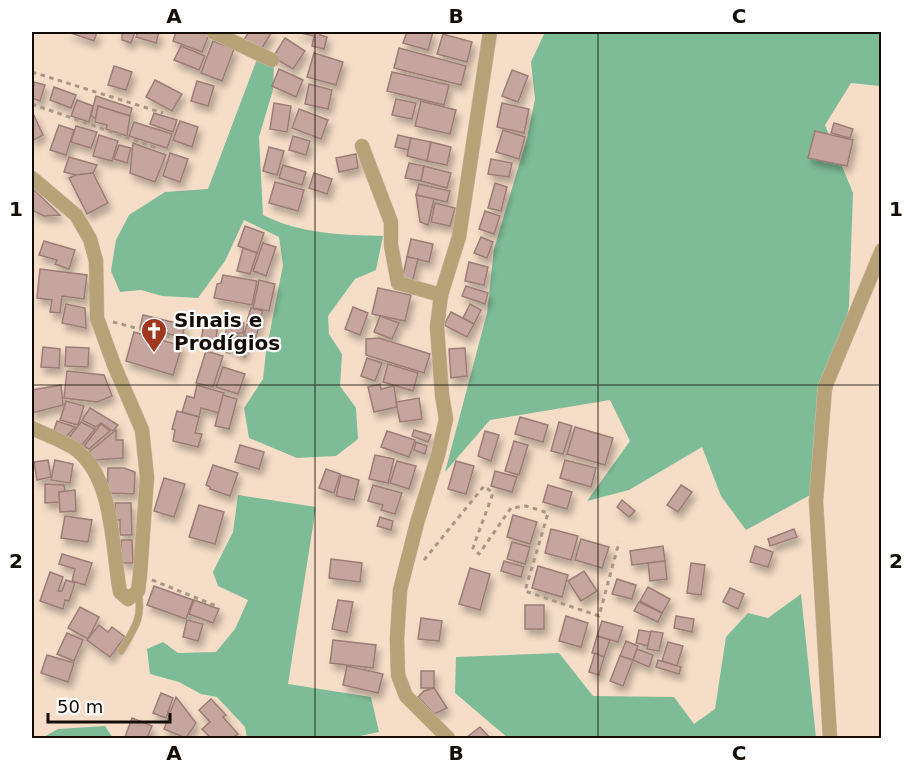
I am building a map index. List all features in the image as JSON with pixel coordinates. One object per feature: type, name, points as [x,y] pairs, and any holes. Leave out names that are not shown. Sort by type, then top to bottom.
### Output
[{"type":"street","points":[[213,32],[272,60]]},
{"type":"street","points":[[448,738],[406,696],[398,675],[397,639],[400,590],[446,419],[437,327],[441,295],[459,237],[490,32]]},
{"type":"street","points":[[362,146],[391,222],[398,283],[441,295]]},
{"type":"street","points":[[32,178],[76,215],[90,238],[96,261],[97,318],[142,430],[147,477],[140,575],[138,591],[128,599],[120,592],[109,515],[92,466],[77,451],[32,428]]},
{"type":"street","points":[[830,738],[816,501],[825,387],[882,250]]},
{"type":"lane","points":[[121,651],[139,619],[141,608],[138,591]]},
{"type":"path","points":[[32,72],[163,113]]},
{"type":"path","points":[[32,104],[157,148]]},
{"type":"path","points":[[97,318],[246,357]]},
{"type":"path","points":[[421,564],[484,486],[493,493],[473,548],[479,554],[511,508],[526,506],[548,513],[525,591],[599,616],[620,542]]},
{"type":"path","points":[[140,575],[219,607]]},
{"type":"green space","points":[[545,32],[881,32],[880,86],[851,83],[825,125],[853,193],[849,306],[812,494],[746,530],[721,496],[702,447],[629,490],[587,501],[630,441],[610,400],[490,420],[445,472],[487,313],[494,249],[527,138],[535,99],[531,62]]},
{"type":"green space","points":[[257,59],[274,65],[273,90],[259,137],[263,215],[307,230],[383,236],[376,270],[355,279],[328,316],[329,334],[342,354],[340,386],[356,408],[358,439],[336,456],[297,458],[249,438],[244,408],[263,379],[283,265],[279,237],[244,220],[225,261],[198,298],[162,296],[141,290],[120,292],[111,271],[116,240],[129,215],[165,192],[208,189]]},
{"type":"green space","points":[[238,495],[316,507],[288,684],[371,697],[379,732],[350,738],[247,738],[245,727],[217,697],[201,694],[179,682],[150,674],[147,649],[163,642],[178,653],[216,652],[235,629],[248,600],[218,586],[213,572],[233,532]]},
{"type":"green space","points":[[801,594],[816,738],[508,738],[455,693],[456,657],[559,653],[593,696],[674,697],[694,724],[715,709],[726,637],[748,613],[768,618]]},
{"type":"green space","points":[[105,726],[113,738],[42,738],[58,729]]},
{"type":"building","points":[[68,32],[97,32],[94,41]]},
{"type":"building","points":[[118,32],[135,32],[131,43],[122,40],[122,33]]},
{"type":"building","points":[[138,32],[159,32],[156,43],[136,37]]},
{"type":"building","points":[[176,32],[210,32],[202,52],[173,41]]},
{"type":"building","points":[[249,32],[272,32],[260,51],[243,41]]},
{"type":"building","points":[[296,32],[321,32],[320,35],[327,37],[324,49],[312,46],[314,36]]},
{"type":"building","points":[[407,32],[433,32],[428,50],[403,43]]},
{"type":"building","points":[[443,34],[472,42],[467,62],[437,54]]},
{"type":"building","points":[[285,38],[305,51],[293,69],[273,57]]},
{"type":"building","points":[[213,41],[234,49],[222,81],[201,73]]},
{"type":"building","points":[[181,46],[205,56],[199,70],[174,60]]},
{"type":"building","points":[[399,48],[466,66],[461,85],[394,68]]},
{"type":"building","points":[[314,53],[343,62],[336,85],[307,77]]},
{"type":"building","points":[[114,66],[132,72],[126,90],[108,85]]},
{"type":"building","points":[[279,69],[303,80],[296,97],[272,86]]},
{"type":"building","points":[[512,70],[528,76],[518,102],[502,96]]},
{"type":"building","points":[[392,72],[449,85],[444,105],[387,91]]},
{"type":"building","points":[[155,80],[182,94],[172,111],[146,97]]},
{"type":"building","points":[[197,81],[214,86],[208,106],[191,101]]},
{"type":"building","points":[[34,82],[45,85],[40,101],[32,98]]},
{"type":"building","points":[[309,84],[332,90],[328,109],[305,104]]},
{"type":"building","points":[[54,87],[76,95],[71,108],[50,100]]},
{"type":"building","points":[[96,96],[132,108],[130,116],[98,106],[96,119],[91,115]]},
{"type":"building","points":[[396,99],[416,103],[412,119],[392,115]]},
{"type":"building","points":[[77,100],[93,106],[89,122],[71,116]]},
{"type":"building","points":[[421,101],[456,110],[450,134],[415,126]]},
{"type":"building","points":[[274,103],[291,106],[287,132],[270,129]]},
{"type":"building","points":[[502,103],[529,109],[524,133],[497,127]]},
{"type":"building","points":[[98,106],[130,116],[127,136],[106,129],[107,125],[95,122]]},
{"type":"building","points":[[299,109],[328,120],[321,139],[292,128]]},
{"type":"building","points":[[32,111],[43,135],[32,141]]},
{"type":"building","points":[[154,113],[177,120],[173,132],[150,124]]},
{"type":"building","points":[[180,121],[198,127],[192,147],[173,140]]},
{"type":"building","points":[[134,122],[172,134],[167,148],[129,136]]},
{"type":"building","points":[[834,123],[853,129],[850,138],[831,133]]},
{"type":"building","points":[[59,125],[74,130],[66,155],[50,150]]},
{"type":"building","points":[[76,126],[97,132],[91,148],[71,142]]},
{"type":"building","points":[[503,130],[525,137],[519,159],[496,152]]},
{"type":"building","points":[[815,131],[853,140],[847,166],[808,158]]},
{"type":"building","points":[[99,135],[118,141],[112,161],[93,156]]},
{"type":"building","points":[[398,135],[411,138],[409,150],[395,147]]},
{"type":"building","points":[[293,136],[310,141],[306,155],[289,150]]},
{"type":"building","points":[[411,138],[431,142],[427,161],[407,156]]},
{"type":"building","points":[[431,142],[451,147],[447,165],[427,161]]},
{"type":"building","points":[[133,143],[166,155],[155,182],[130,173]]},
{"type":"building","points":[[119,145],[131,148],[127,163],[114,159]]},
{"type":"building","points":[[269,147],[284,151],[277,175],[263,171]]},
{"type":"building","points":[[170,153],[188,159],[180,182],[163,176]]},
{"type":"building","points":[[356,154],[358,168],[339,172],[336,158]]},
{"type":"building","points":[[69,157],[97,165],[93,173],[76,175],[64,172]]},
{"type":"building","points":[[491,159],[512,163],[509,177],[488,174]]},
{"type":"building","points":[[409,163],[424,166],[421,181],[405,178]]},
{"type":"building","points":[[283,165],[306,172],[302,185],[279,178]]},
{"type":"building","points":[[424,166],[451,173],[447,188],[421,181]]},
{"type":"building","points":[[93,173],[108,203],[87,214],[69,178]]},
{"type":"building","points":[[314,173],[332,179],[327,194],[309,188]]},
{"type":"building","points":[[275,182],[304,190],[298,211],[269,203]]},
{"type":"building","points":[[495,183],[507,187],[501,211],[488,208]]},
{"type":"building","points":[[419,184],[450,191],[447,202],[416,195]]},
{"type":"building","points":[[32,188],[60,215],[44,216],[32,210]]},
{"type":"building","points":[[416,195],[434,199],[428,225],[420,222]]},
{"type":"building","points":[[435,203],[455,208],[450,226],[431,222]]},
{"type":"building","points":[[485,211],[500,216],[494,234],[479,229]]},
{"type":"building","points":[[245,226],[264,233],[257,253],[238,246]]},
{"type":"building","points":[[481,237],[493,242],[487,258],[474,253]]},
{"type":"building","points":[[411,239],[433,244],[429,262],[407,257]]},
{"type":"building","points":[[44,241],[75,250],[69,269],[55,264],[57,260],[39,255]]},
{"type":"building","points":[[263,243],[276,247],[266,276],[253,271]]},
{"type":"building","points":[[243,248],[257,253],[250,274],[237,271]]},
{"type":"building","points":[[407,257],[418,259],[412,283],[402,280]]},
{"type":"building","points":[[469,262],[488,267],[484,285],[465,281]]},
{"type":"building","points":[[40,269],[87,275],[84,299],[62,296],[60,313],[50,312],[52,300],[37,298]]},
{"type":"building","points":[[223,275],[257,281],[252,305],[214,298],[217,284],[221,283]]},
{"type":"building","points":[[259,280],[275,284],[269,311],[253,308]]},
{"type":"building","points":[[466,286],[488,293],[485,304],[462,296]]},
{"type":"building","points":[[378,288],[411,295],[405,321],[372,314]]},
{"type":"building","points":[[66,304],[85,308],[86,328],[62,323]]},
{"type":"building","points":[[470,304],[481,310],[474,324],[463,318]]},
{"type":"building","points":[[353,307],[368,313],[360,335],[345,329]]},
{"type":"building","points":[[251,308],[263,311],[259,324],[247,321]]},
{"type":"building","points":[[451,312],[474,324],[467,337],[444,325]]},
{"type":"building","points":[[143,315],[185,325],[182,337],[140,327]]},
{"type":"building","points":[[380,316],[399,323],[392,339],[374,332]]},
{"type":"building","points":[[227,322],[244,323],[243,333],[235,333],[234,348],[224,347]]},
{"type":"building","points":[[204,323],[218,325],[215,344],[201,341]]},
{"type":"building","points":[[247,324],[259,326],[256,337],[244,335]]},
{"type":"building","name":"Sinais e Prodígios","points":[[134,332],[182,346],[173,375],[126,361]]},
{"type":"building","points":[[237,336],[247,337],[244,355],[235,353]]},
{"type":"building","points":[[379,338],[430,354],[424,373],[366,355],[366,339]]},
{"type":"building","points":[[43,347],[60,349],[59,368],[41,367]]},
{"type":"building","points":[[66,347],[89,348],[88,367],[65,366]]},
{"type":"building","points":[[465,348],[467,376],[451,378],[449,349]]},
{"type":"building","points":[[206,351],[223,356],[213,387],[196,383]]},
{"type":"building","points":[[367,358],[382,363],[375,381],[361,376]]},
{"type":"building","points":[[388,364],[418,373],[413,391],[383,382]]},
{"type":"building","points":[[223,367],[245,374],[238,394],[216,387]]},
{"type":"building","points":[[67,371],[104,375],[112,396],[97,402],[64,398]]},
{"type":"building","points":[[380,384],[381,389],[394,386],[397,407],[374,412],[368,387]]},
{"type":"building","points":[[61,385],[63,405],[32,413],[32,390]]},
{"type":"building","points":[[197,385],[224,393],[219,413],[201,408],[199,417],[182,412],[187,396],[194,398]]},
{"type":"building","points":[[223,395],[237,399],[229,429],[215,426]]},
{"type":"building","points":[[419,398],[422,419],[400,422],[396,402]]},
{"type":"building","points":[[66,401],[84,406],[78,425],[60,420]]},
{"type":"building","points":[[90,408],[118,425],[113,431],[101,423],[96,427],[82,420]]},
{"type":"building","points":[[177,411],[199,417],[195,433],[202,434],[198,447],[173,441],[175,430],[172,429]]},
{"type":"building","points":[[520,417],[548,425],[543,442],[515,434]]},
{"type":"building","points":[[57,421],[75,427],[65,438],[53,433]]},
{"type":"building","points":[[81,422],[95,429],[82,445],[68,439]]},
{"type":"building","points":[[559,422],[572,426],[563,454],[551,451]]},
{"type":"building","points":[[101,424],[110,431],[89,449],[84,446]]},
{"type":"building","points":[[575,427],[613,438],[605,465],[567,454]]},
{"type":"building","points":[[116,430],[116,440],[123,440],[123,458],[95,460],[89,452]]},
{"type":"building","points":[[414,430],[431,435],[428,442],[412,436]]},
{"type":"building","points":[[387,431],[415,440],[409,457],[381,447]]},
{"type":"building","points":[[485,431],[499,435],[491,461],[478,456]]},
{"type":"building","points":[[514,441],[528,445],[519,475],[505,471]]},
{"type":"building","points":[[416,442],[427,446],[425,454],[414,450]]},
{"type":"building","points":[[240,445],[264,452],[259,469],[235,462]]},
{"type":"building","points":[[375,455],[394,459],[388,483],[369,479]]},
{"type":"building","points":[[48,460],[51,477],[37,480],[34,462]]},
{"type":"building","points":[[55,460],[73,464],[70,483],[51,480]]},
{"type":"building","points":[[565,460],[596,468],[591,487],[560,478]]},
{"type":"building","points":[[397,461],[416,466],[409,489],[390,483]]},
{"type":"building","points":[[456,461],[474,466],[466,494],[448,489]]},
{"type":"building","points":[[213,465],[238,473],[230,496],[210,489],[206,485]]},
{"type":"building","points":[[108,468],[124,468],[135,472],[134,494],[107,493]]},
{"type":"building","points":[[326,469],[340,474],[334,493],[319,488]]},
{"type":"building","points":[[495,471],[517,477],[512,492],[491,486]]},
{"type":"building","points":[[341,475],[359,480],[354,500],[336,496]]},
{"type":"building","points":[[164,478],[185,484],[174,517],[154,511]]},
{"type":"building","points":[[45,484],[64,485],[65,491],[59,492],[60,502],[45,503]]},
{"type":"building","points":[[373,485],[402,493],[395,514],[381,510],[383,505],[368,501]]},
{"type":"building","points":[[548,485],[572,492],[567,509],[543,502]]},
{"type":"building","points":[[681,485],[692,492],[678,512],[667,505]]},
{"type":"building","points":[[75,490],[76,511],[60,512],[59,492]]},
{"type":"building","points":[[622,500],[635,511],[629,517],[617,507]]},
{"type":"building","points":[[115,503],[131,503],[132,535],[120,535],[120,520],[115,520]]},
{"type":"building","points":[[199,505],[224,512],[215,544],[189,537]]},
{"type":"building","points":[[513,515],[537,522],[530,544],[507,537]]},
{"type":"building","points":[[65,516],[92,520],[88,542],[61,538]]},
{"type":"building","points":[[380,517],[393,521],[391,530],[377,526]]},
{"type":"building","points":[[551,529],[578,536],[571,560],[545,553]]},
{"type":"building","points":[[794,529],[797,537],[770,546],[768,539]]},
{"type":"building","points":[[581,539],[609,547],[602,568],[575,560]]},
{"type":"building","points":[[121,540],[132,540],[133,563],[122,563]]},
{"type":"building","points":[[512,542],[530,547],[525,564],[507,559]]},
{"type":"building","points":[[663,546],[665,561],[632,565],[630,551]]},
{"type":"building","points":[[755,546],[773,552],[768,567],[750,562]]},
{"type":"building","points":[[62,554],[92,563],[85,585],[72,581],[75,569],[59,564]]},
{"type":"building","points":[[331,559],[362,563],[360,582],[329,578]]},
{"type":"building","points":[[504,561],[524,567],[521,577],[501,571]]},
{"type":"building","points":[[665,561],[667,579],[650,581],[648,563]]},
{"type":"building","points":[[691,563],[705,565],[701,595],[687,593]]},
{"type":"building","points":[[538,566],[568,575],[562,597],[532,588]]},
{"type":"building","points":[[470,568],[490,574],[480,610],[459,604]]},
{"type":"building","points":[[584,571],[597,591],[581,601],[568,581]]},
{"type":"building","points":[[50,572],[63,577],[58,591],[62,591],[66,580],[75,583],[69,601],[65,600],[63,609],[40,601]]},
{"type":"building","points":[[617,579],[636,585],[632,599],[612,594]]},
{"type":"building","points":[[154,586],[193,600],[186,619],[147,605]]},
{"type":"building","points":[[648,587],[670,599],[662,613],[640,601]]},
{"type":"building","points":[[730,588],[744,594],[738,609],[723,602]]},
{"type":"building","points":[[194,600],[219,609],[213,623],[189,614]]},
{"type":"building","points":[[338,600],[353,602],[347,632],[332,629]]},
{"type":"building","points":[[639,602],[662,613],[658,622],[634,611]]},
{"type":"building","points":[[525,605],[544,605],[544,629],[525,629]]},
{"type":"building","points":[[80,607],[99,617],[88,639],[68,628]]},
{"type":"building","points":[[566,616],[588,623],[581,647],[559,641]]},
{"type":"building","points":[[676,616],[694,619],[692,632],[674,628]]},
{"type":"building","points":[[421,618],[442,621],[439,641],[418,639]]},
{"type":"building","points":[[187,620],[203,624],[198,641],[183,637]]},
{"type":"building","points":[[602,621],[623,627],[618,642],[597,636]]},
{"type":"building","points":[[99,625],[108,632],[112,627],[125,637],[110,657],[87,640]]},
{"type":"building","points":[[639,630],[651,632],[648,646],[636,643]]},
{"type":"building","points":[[651,631],[663,633],[659,651],[647,649]]},
{"type":"building","points":[[67,633],[83,640],[74,661],[57,654]]},
{"type":"building","points":[[597,636],[610,640],[604,657],[592,653]]},
{"type":"building","points":[[333,640],[376,645],[373,668],[330,663]]},
{"type":"building","points":[[626,641],[638,646],[633,660],[620,656]]},
{"type":"building","points":[[668,642],[683,646],[677,666],[662,661]]},
{"type":"building","points":[[637,649],[653,655],[649,667],[633,660]]},
{"type":"building","points":[[595,653],[604,657],[599,675],[589,672]]},
{"type":"building","points":[[47,655],[74,663],[68,682],[41,673]]},
{"type":"building","points":[[620,656],[633,660],[623,686],[610,681]]},
{"type":"building","points":[[658,660],[681,667],[679,674],[656,667]]},
{"type":"building","points":[[347,666],[383,674],[378,693],[343,685]]},
{"type":"building","points":[[421,671],[434,671],[434,688],[421,688]]},
{"type":"building","points":[[434,688],[447,708],[434,714],[418,697],[424,691]]},
{"type":"building","points":[[161,693],[173,698],[166,718],[153,713]]},
{"type":"building","points":[[176,697],[196,723],[186,738],[164,729]]},
{"type":"building","points":[[211,699],[226,715],[223,717],[238,734],[232,738],[211,738],[202,729],[210,722],[199,710]]},
{"type":"building","points":[[132,718],[152,726],[147,738],[125,737]]},
{"type":"building","points":[[480,727],[490,738],[467,737]]},
{"type":"place","name":"Sinais e Prodígios","points":[[154,354]]}]
